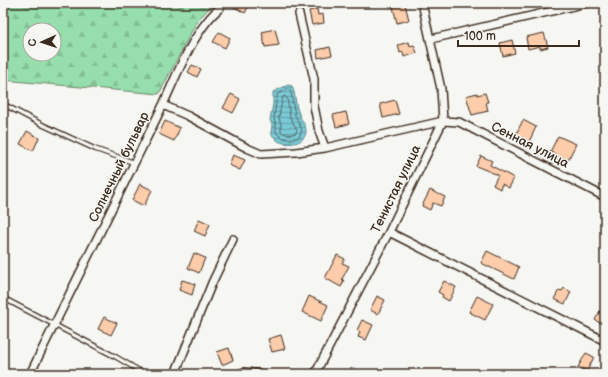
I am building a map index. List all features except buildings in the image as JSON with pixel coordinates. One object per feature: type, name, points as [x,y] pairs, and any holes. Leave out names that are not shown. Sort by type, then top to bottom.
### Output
[{"type":"street","name":"Тенистая улица","points":[[315,374],[389,232],[443,121],[441,89],[422,3]]},
{"type":"street","points":[[431,39],[587,3]]},
{"type":"street","points":[[163,105],[177,74],[206,22],[220,8]]},
{"type":"street","points":[[299,14],[314,78],[314,106],[319,131],[326,148]]},
{"type":"street","name":"Солнечный бульвар","points":[[30,374],[163,105],[188,116],[246,148],[261,154],[296,152],[326,148],[443,121]]},
{"type":"street","name":"Сенная улица","points":[[443,121],[460,122],[605,197]]},
{"type":"street","points":[[389,232],[605,341]]},
{"type":"street","points":[[176,374],[212,283],[233,239]]},
{"type":"street","points":[[238,374],[244,372],[263,374]]},
{"type":"lane","points":[[3,104],[43,125],[95,149],[135,163]]},
{"type":"lane","points":[[3,298],[145,374]]},
{"type":"green space","points":[[3,3],[214,3],[197,21],[159,94],[3,80]]},
{"type":"water","points":[[288,85],[292,86],[298,111],[306,131],[303,139],[295,143],[282,143],[271,134],[272,125],[270,120],[273,104],[273,92]]}]
